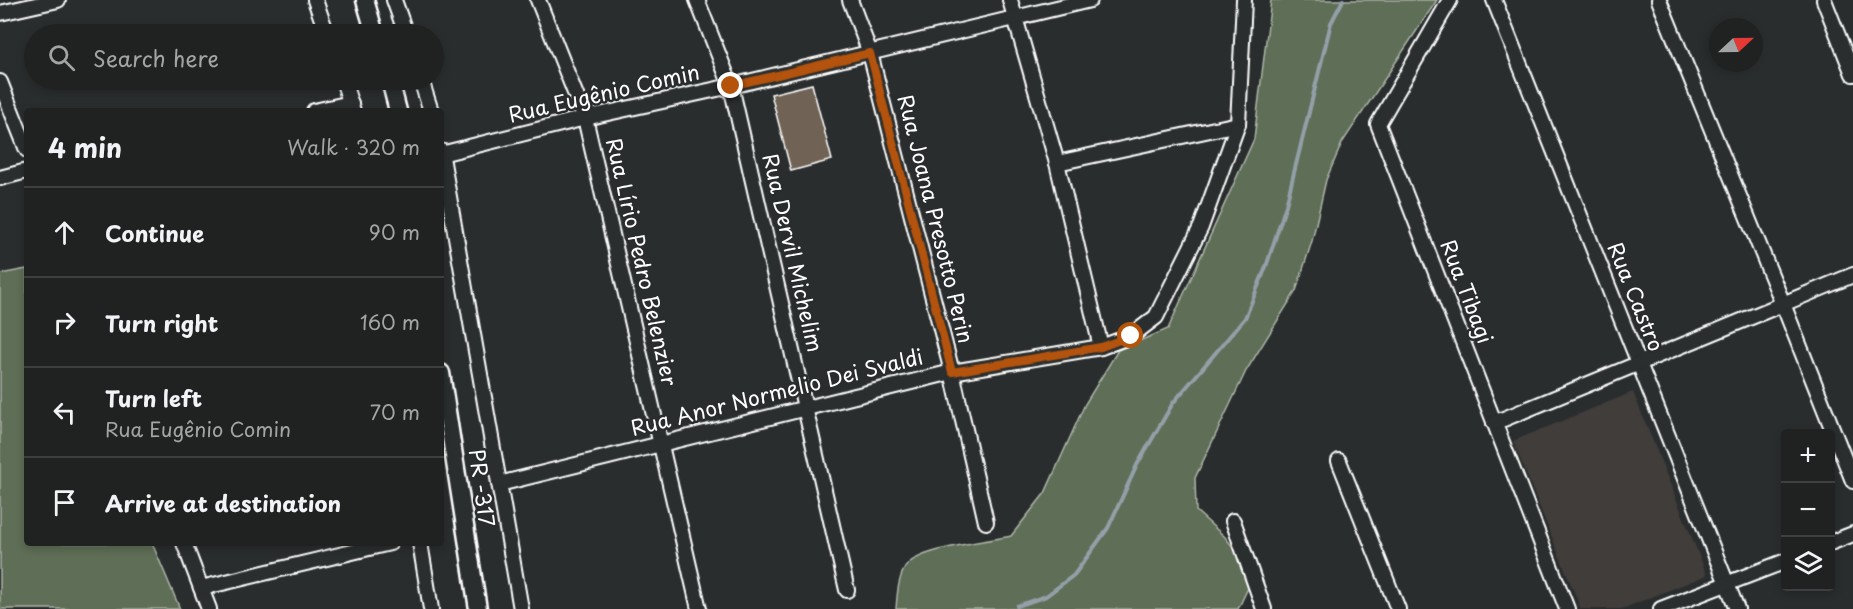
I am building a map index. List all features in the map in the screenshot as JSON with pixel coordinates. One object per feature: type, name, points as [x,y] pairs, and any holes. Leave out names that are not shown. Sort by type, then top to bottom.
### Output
[{"type":"main road","points":[[365,0],[372,24]]},
{"type":"main road","points":[[393,90],[397,108]]},
{"type":"main road","name":"PR -317","points":[[444,392],[478,609]]},
{"type":"street","points":[[0,13],[58,0]]},
{"type":"street","points":[[315,0],[323,24]]},
{"type":"street","points":[[394,0],[402,24]]},
{"type":"street","name":"Rua Lírio Pedro Belenzier","points":[[538,0],[585,117],[699,609]]},
{"type":"street","name":"Rua Dervil Michelim","points":[[697,0],[731,86],[847,590]]},
{"type":"street","name":"Rua Joana Presotto Perin","points":[[850,0],[870,53],[952,372],[986,522]]},
{"type":"street","points":[[1010,0],[1057,163],[1101,347]]},
{"type":"street","name":"Rua Eugênio Comin","points":[[444,152],[585,117],[731,86],[1090,0]]},
{"type":"street","name":"Rua Anor Normelio Dei Svaldi","points":[[499,484],[952,372],[1101,347],[1131,336],[1156,317],[1201,227],[1238,124],[1244,0]]},
{"type":"street","name":"Rua Tibagi","points":[[1450,0],[1378,124],[1567,609]]},
{"type":"street","name":"Rua Castro","points":[[1494,0],[1737,609]]},
{"type":"street","points":[[1659,0],[1853,481]]},
{"type":"street","points":[[1824,0],[1853,74]]},
{"type":"street","points":[[0,82],[24,142]]},
{"type":"street","points":[[346,90],[352,107]]},
{"type":"street","points":[[424,90],[430,108]]},
{"type":"street","points":[[1057,163],[1238,124]]},
{"type":"street","points":[[444,170],[521,609]]},
{"type":"street","points":[[0,178],[24,172]]},
{"type":"street","points":[[1494,423],[1853,276]]},
{"type":"street","points":[[1339,461],[1398,609]]},
{"type":"street","points":[[1233,521],[1264,609]]},
{"type":"street","points":[[1835,541],[1853,534]]},
{"type":"street","points":[[184,546],[209,609]]},
{"type":"street","points":[[201,588],[377,546]]},
{"type":"street","points":[[420,546],[431,609]]},
{"type":"street","points":[[1661,609],[1781,563]]},
{"type":"shaded area","points":[[1633,392],[1707,575],[1622,609],[1581,609],[1513,441]]},
{"type":"green space","points":[[1271,0],[1437,0],[1342,143],[1326,180],[1312,241],[1296,291],[1246,371],[1195,478],[1196,511],[1225,537],[1240,556],[1248,588],[1238,609],[896,609],[902,573],[916,558],[942,549],[1011,536],[1045,493],[1085,404],[1118,350],[1168,329],[1254,139]]},
{"type":"green space","points":[[24,270],[24,546],[153,546],[180,609],[0,609],[0,274]]},
{"type":"building","points":[[812,84],[832,160],[791,171],[771,94]]},
{"type":"waterway","points":[[1017,606],[1046,596],[1074,575],[1108,528],[1137,465],[1173,403],[1245,318],[1266,267],[1286,205],[1331,23],[1343,0]]},
{"type":"route","points":[[731,86],[870,53],[952,372],[1101,347],[1131,336]]}]
